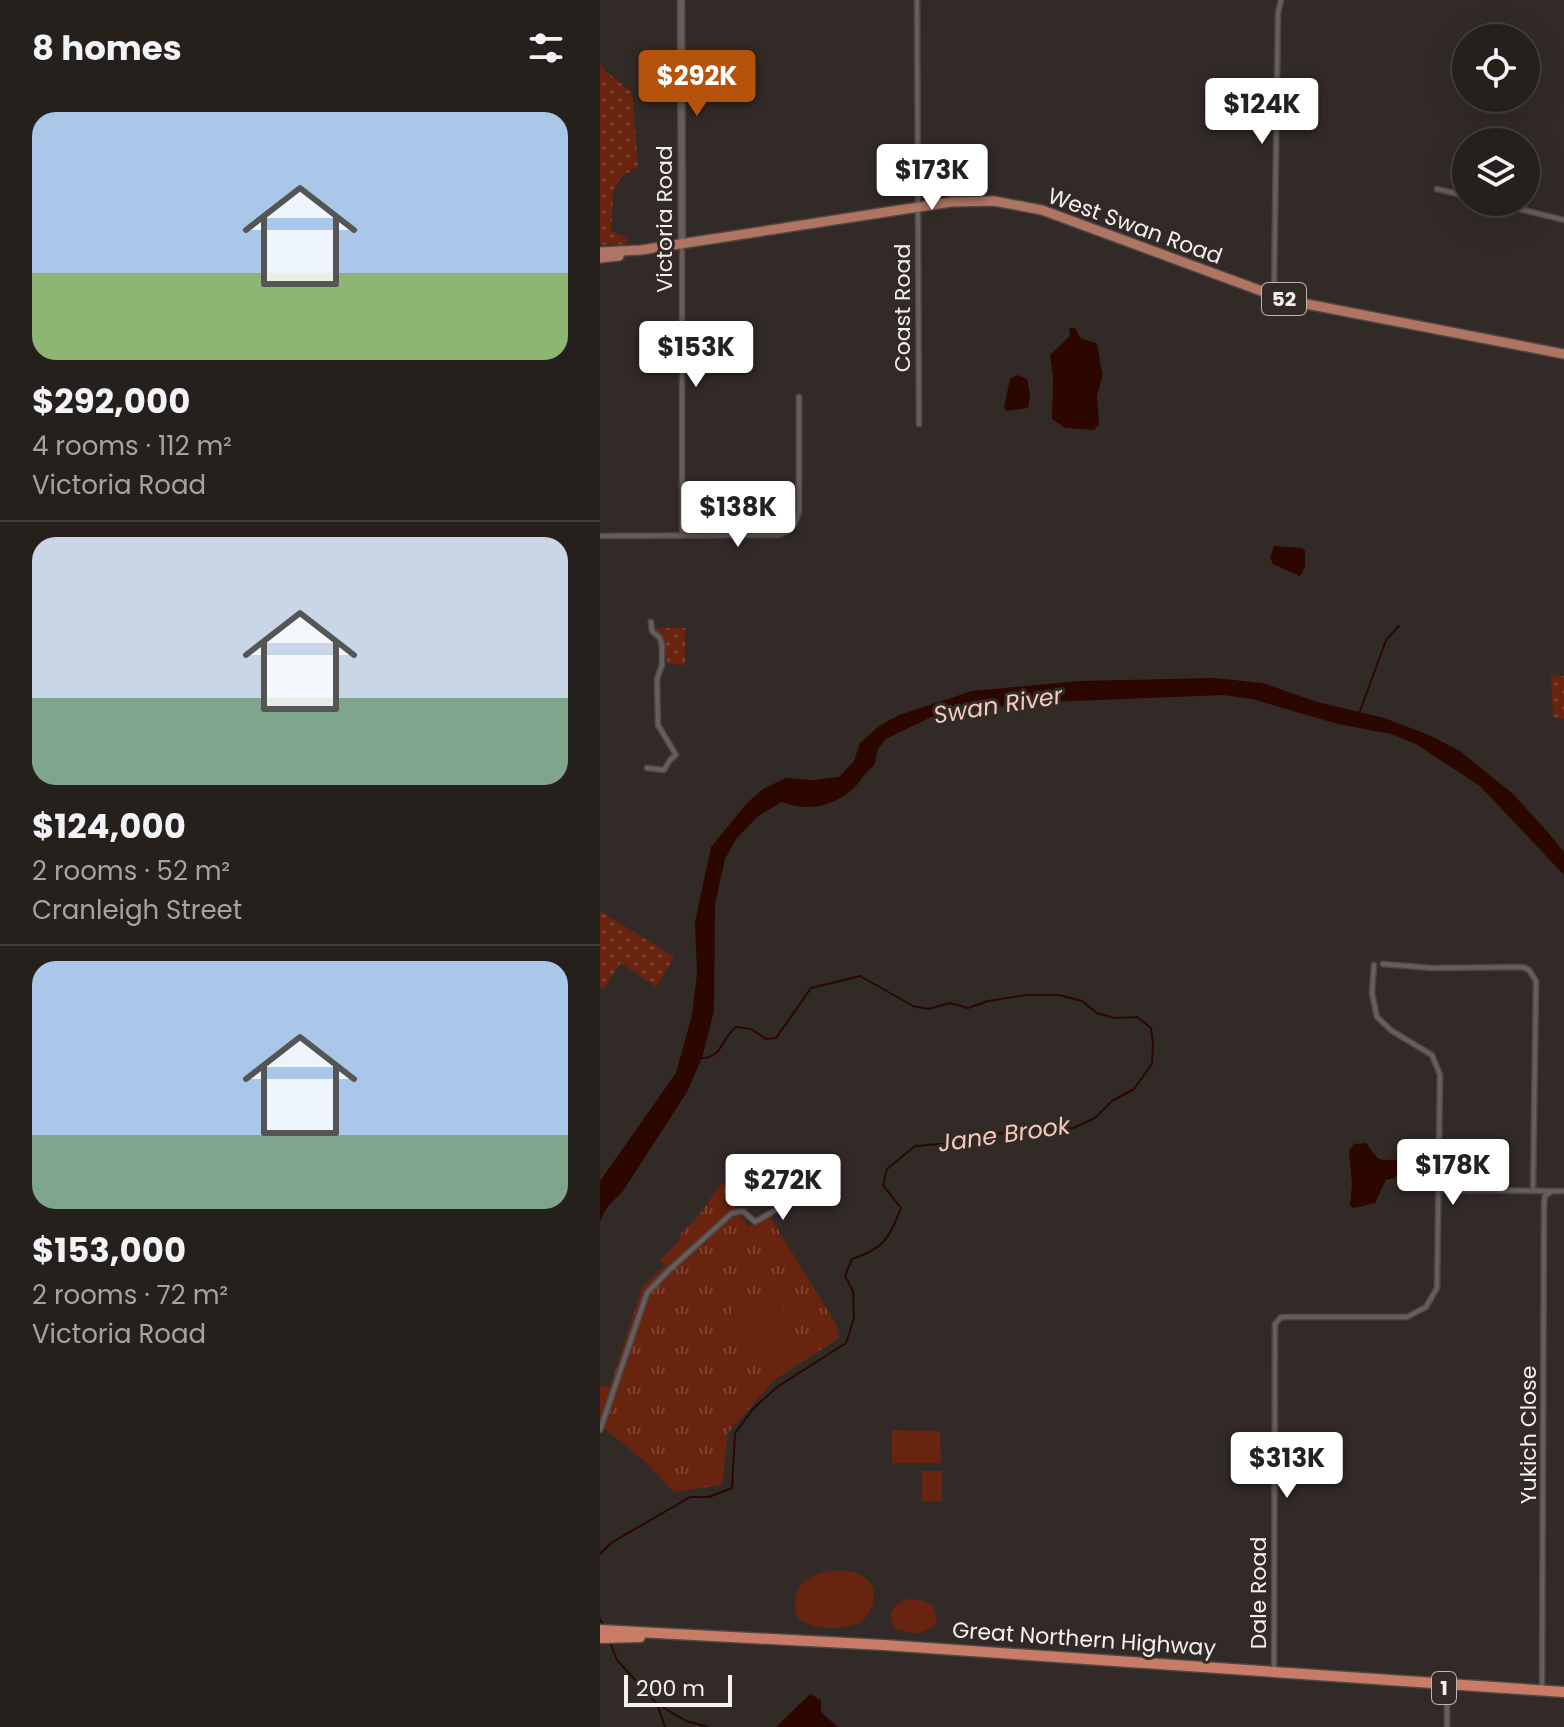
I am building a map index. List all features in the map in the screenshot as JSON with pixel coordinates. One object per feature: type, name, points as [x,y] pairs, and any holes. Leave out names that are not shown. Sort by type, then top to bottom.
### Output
[{"type":"highway","name":"Great Northern Highway","points":[[604,1634],[771,1642],[1564,1694]]},
{"type":"main road","name":"West Swan Road","points":[[600,258],[918,207],[963,201],[994,201],[1042,210],[1273,296],[1564,354]]},
{"type":"main road","name":"West Swan Road","points":[[600,252],[641,250]]},
{"type":"street","name":"Victoria Road","points":[[681,0],[682,535]]},
{"type":"street","name":"Coast Road","points":[[917,0],[919,424]]},
{"type":"street","points":[[1273,296],[1278,13],[1281,0]]},
{"type":"street","points":[[1437,189],[1452,193]]},
{"type":"street","points":[[1540,214],[1564,220]]},
{"type":"street","points":[[600,536],[779,535],[788,532],[796,523],[799,511],[799,397]]},
{"type":"street","points":[[647,768],[664,770],[676,755],[658,725],[657,679],[662,665],[662,646],[660,638],[652,631],[651,622]]},
{"type":"street","points":[[1383,964],[1432,968],[1523,967],[1533,975],[1536,981],[1536,1099],[1533,1191]]},
{"type":"street","points":[[1374,965],[1372,993],[1377,1017],[1392,1031],[1432,1055],[1440,1075],[1439,1190],[1564,1191]]},
{"type":"street","name":"Dale Road","points":[[1274,1674],[1274,1326],[1279,1319],[1396,1318],[1416,1314],[1426,1307],[1437,1288],[1439,1275],[1439,1190]]},
{"type":"street","name":"Yukich Close","points":[[1542,1693],[1544,1204],[1545,1196],[1552,1191]]},
{"type":"street","points":[[600,1430],[649,1290],[732,1213],[744,1212],[755,1222],[777,1209],[789,1195]]},
{"type":"street","points":[[1447,1686],[1447,1727]]},
{"type":"green space","points":[[600,63],[632,93],[638,166],[620,178],[613,193],[611,231],[628,238],[626,244],[600,245]]},
{"type":"green space","points":[[652,628],[685,628],[685,665],[668,664],[662,636]]},
{"type":"green space","points":[[1551,675],[1564,676],[1564,719],[1553,717]]},
{"type":"green space","points":[[600,911],[674,957],[656,987],[621,963],[604,988],[600,987]]},
{"type":"green space","points":[[721,1183],[733,1185],[741,1200],[737,1208],[748,1227],[769,1215],[836,1324],[839,1338],[773,1381],[728,1433],[722,1485],[674,1492],[642,1459],[600,1425],[600,1385],[610,1387],[642,1288],[665,1266],[660,1260],[681,1239],[679,1236],[701,1213]]},
{"type":"green space","points":[[754,1297],[780,1306],[794,1328],[792,1347],[783,1361],[772,1366],[748,1357],[732,1334],[730,1321],[733,1310]]},
{"type":"green space","points":[[892,1430],[940,1431],[941,1463],[892,1463]]},
{"type":"green space","points":[[922,1471],[942,1471],[942,1501],[922,1501]]},
{"type":"green space","points":[[830,1571],[856,1573],[873,1588],[872,1607],[860,1623],[828,1628],[811,1625],[798,1618],[795,1600],[800,1586],[813,1576]]},
{"type":"green space","points":[[907,1599],[924,1601],[934,1607],[937,1620],[932,1628],[915,1634],[895,1629],[891,1620],[892,1611]]},
{"type":"water","points":[[1069,328],[1075,328],[1080,338],[1096,343],[1098,350],[1103,373],[1097,396],[1099,424],[1094,430],[1065,428],[1052,419],[1050,355],[1070,336]]},
{"type":"water","points":[[1017,375],[1027,379],[1030,394],[1028,408],[1006,411],[1004,407],[1010,379]]},
{"type":"water","points":[[1274,546],[1302,548],[1305,551],[1305,567],[1300,576],[1273,564],[1270,558]]},
{"type":"water","name":"Swan River","points":[[1214,678],[1263,683],[1317,702],[1384,718],[1460,751],[1513,794],[1546,830],[1564,852],[1564,875],[1480,786],[1416,744],[1391,734],[1338,724],[1252,699],[1223,695],[1024,703],[931,717],[886,739],[878,749],[874,766],[845,795],[819,806],[800,807],[782,802],[758,816],[736,839],[725,859],[715,904],[714,1011],[702,1058],[687,1092],[600,1221],[600,1181],[676,1073],[692,1015],[697,974],[695,922],[711,847],[747,803],[763,789],[786,778],[813,780],[839,777],[854,761],[860,743],[879,726],[899,715],[972,691],[1080,681]]},
{"type":"water","points":[[1366,1143],[1380,1159],[1400,1160],[1406,1165],[1394,1178],[1386,1180],[1375,1203],[1354,1208],[1350,1206],[1349,1151],[1354,1144]]},
{"type":"water","points":[[810,1694],[821,1700],[821,1712],[838,1727],[776,1727]]},
{"type":"waterway","points":[[1359,714],[1386,640],[1399,626]]},
{"type":"waterway","name":"Jane Brook","points":[[600,1554],[611,1543],[690,1497],[709,1497],[732,1488],[735,1433],[753,1409],[777,1387],[846,1343],[854,1318],[853,1291],[845,1276],[852,1259],[884,1241],[901,1208],[883,1185],[887,1169],[915,1146],[952,1143],[980,1135],[1073,1128],[1095,1118],[1112,1101],[1134,1089],[1152,1064],[1153,1043],[1151,1028],[1137,1017],[1114,1018],[1097,1013],[1082,1001],[1059,995],[1026,995],[988,1001],[968,1008],[950,1003],[928,1009],[913,1006],[860,976],[811,988],[776,1038],[766,1039],[751,1029],[736,1027],[718,1051],[701,1058]]},
{"type":"waterway","name":"Jane Brook","points":[[600,1619],[603,1625]]},
{"type":"waterway","name":"Jane Brook","points":[[610,1642],[617,1660],[657,1704],[665,1727]]},
{"type":"waterway","points":[[659,1705],[686,1721],[708,1727]]}]
